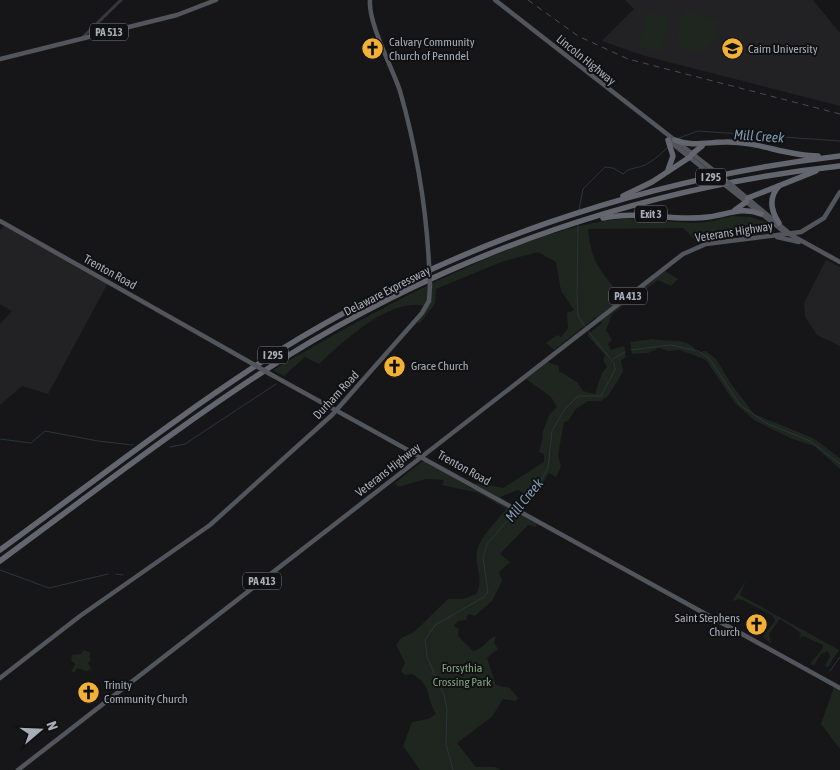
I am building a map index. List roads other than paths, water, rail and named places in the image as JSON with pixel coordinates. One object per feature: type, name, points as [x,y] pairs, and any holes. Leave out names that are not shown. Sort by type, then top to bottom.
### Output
[{"type":"highway","points":[[669,138],[686,144],[736,142],[791,154],[840,156]]},
{"type":"highway","points":[[666,173],[671,165],[673,156],[669,138]]},
{"type":"highway","points":[[602,205],[636,190],[666,173],[706,144]]},
{"type":"highway","name":"Delaware Expressway","points":[[0,550],[215,394],[310,333],[379,294],[445,263],[502,240],[602,205],[717,176],[840,156]]},
{"type":"highway","points":[[733,211],[747,200],[783,183],[837,166]]},
{"type":"highway","name":"I 295","points":[[582,222],[628,207],[708,187],[778,174],[837,166]]},
{"type":"highway","points":[[779,223],[772,211],[772,201],[774,192],[783,183]]},
{"type":"highway","points":[[733,211],[749,210],[761,214]]},
{"type":"highway","name":"Exit 3","points":[[566,226],[632,214],[697,218],[733,211]]},
{"type":"highway","name":"Delaware Expressway","points":[[0,561],[232,393],[306,346],[363,313],[438,276],[499,250],[566,226]]},
{"type":"main road","name":"PA 513","points":[[0,60],[177,15],[216,0]]},
{"type":"main road","name":"Durham Road","points":[[0,678],[80,616],[205,530],[336,410],[422,313],[429,301],[429,264],[423,196],[406,116],[396,81],[372,17],[370,0]]},
{"type":"main road","name":"Lincoln Highway","points":[[496,0],[747,200]]},
{"type":"main road","points":[[804,244],[806,230],[824,218],[840,192]]},
{"type":"main road","points":[[747,200],[771,222],[804,244],[840,262]]},
{"type":"main road","points":[[747,200],[779,223],[790,234]]},
{"type":"main road","name":"Trenton Road","points":[[0,221],[270,374],[422,456],[840,688]]},
{"type":"main road","points":[[771,222],[773,230],[769,236],[804,244]]},
{"type":"main road","name":"Veterans Highway","points":[[18,770],[690,249],[706,244],[790,234],[806,230]]},
{"type":"street","points":[[81,39],[121,0]]},
{"type":"waterway","name":"Mill Creek","points":[[679,138],[698,131],[840,141]]},
{"type":"waterway","name":"Mill Creek","points":[[579,210],[583,189],[605,167],[613,168],[623,174],[628,170],[648,163],[668,147]]},
{"type":"waterway","name":"Mill Creek","points":[[578,224],[578,316],[586,328]]},
{"type":"waterway","name":"Mill Creek","points":[[518,509],[533,493],[548,468],[552,431],[564,410],[578,396],[601,396],[615,370],[614,363],[588,331]]},
{"type":"waterway","points":[[631,350],[670,345],[698,351],[709,358],[740,405],[766,423],[810,441],[840,464]]},
{"type":"waterway","points":[[613,359],[625,352]]},
{"type":"waterway","points":[[170,447],[185,444],[276,384]]},
{"type":"waterway","points":[[0,439],[31,443],[45,431],[98,441],[133,445]]},
{"type":"waterway","name":"Mill Creek","points":[[453,770],[446,744],[447,708],[444,695],[427,657],[425,640],[435,625],[484,597],[488,592],[483,558],[487,544],[515,512]]},
{"type":"waterway","points":[[0,570],[49,588],[108,574]]},
{"type":"waterway","points":[[116,574],[123,575]]},
{"type":"waterway","points":[[830,671],[840,657]]},
{"type":"railway","points":[[528,0],[578,36],[628,59],[840,114]]},
{"type":"place","name":"Calvary Community Church of Penndel","points":[[373,49]]},
{"type":"place","name":"Cairn University","points":[[732,49]]},
{"type":"place","name":"Grace Church","points":[[395,366]]},
{"type":"place","name":"Saint Stephens Church","points":[[756,625]]},
{"type":"place","name":"Trinity Community Church","points":[[88,692]]},
{"type":"park label","name":"Forsythia Crossing Park","points":[[462,675]]}]
